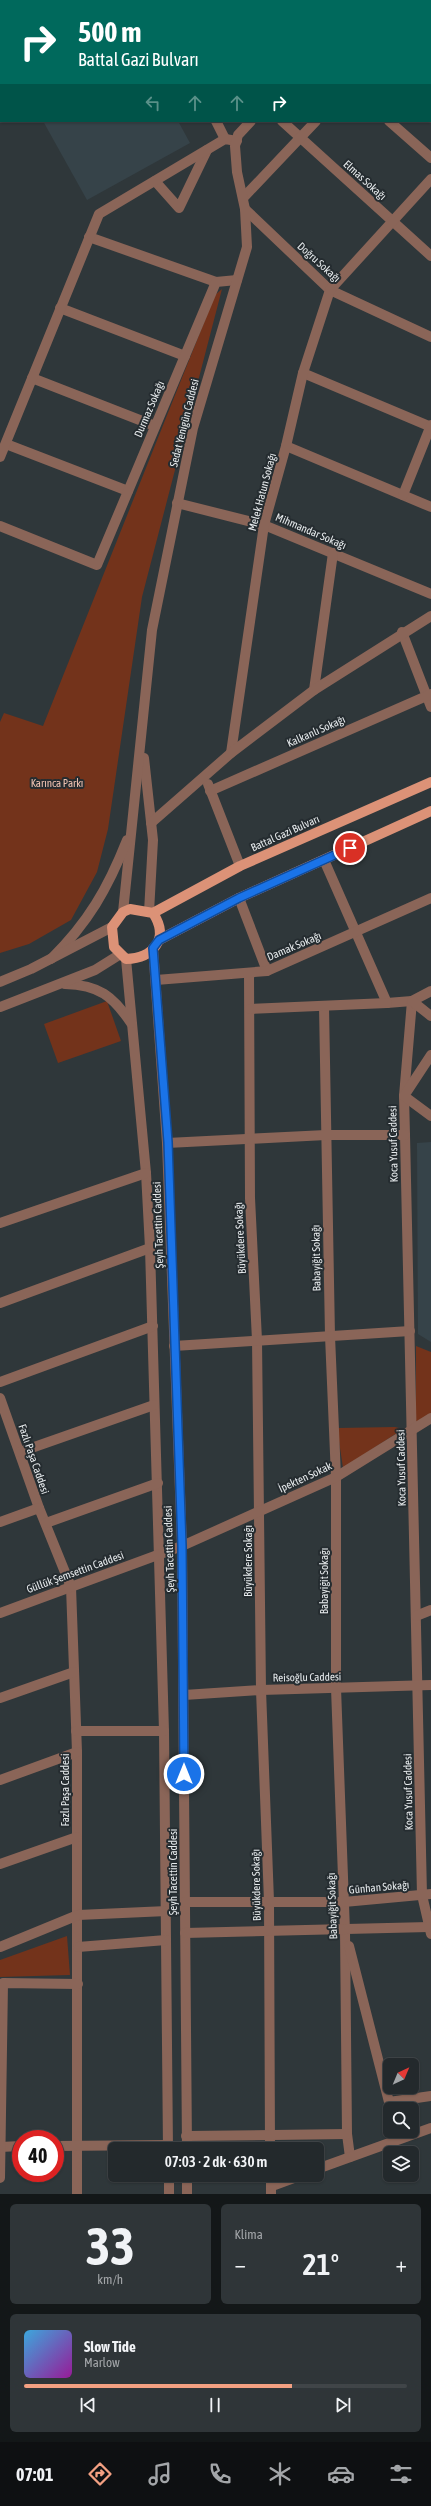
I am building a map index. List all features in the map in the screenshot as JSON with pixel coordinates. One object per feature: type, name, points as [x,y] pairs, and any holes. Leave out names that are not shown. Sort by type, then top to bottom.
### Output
[{"type":"main road","name":"Battal Gazi Bulvarı","points":[[151,912],[240,866],[431,782]]},
{"type":"main road","points":[[156,944],[161,930],[151,912],[135,909],[123,912],[112,927],[114,947],[123,957],[140,958],[156,944],[239,898],[431,811]]},
{"type":"street","points":[[216,122],[225,139]]},
{"type":"street","points":[[0,457],[99,214],[225,139],[237,141],[245,126],[250,122]]},
{"type":"street","name":"Elmas Sokağı","points":[[283,122],[431,256]]},
{"type":"street","points":[[243,198],[315,122]]},
{"type":"street","points":[[390,122],[431,158]]},
{"type":"street","name":"Sedat Yenigün Caddesi","points":[[142,739],[152,630],[193,428],[247,247],[245,209],[237,172],[237,141]]},
{"type":"street","points":[[155,181],[179,208],[207,150]]},
{"type":"street","points":[[330,290],[431,179]]},
{"type":"street","name":"Doğru Sokağı","points":[[245,209],[330,290],[431,337]]},
{"type":"street","points":[[89,237],[216,282],[237,280]]},
{"type":"street","name":"Durmaz Sokağı","points":[[0,526],[97,566],[216,282]]},
{"type":"street","name":"Melek Hatun Sokağı","points":[[231,753],[264,525],[286,446],[303,373],[330,290]]},
{"type":"street","points":[[60,308],[185,356]]},
{"type":"street","points":[[303,373],[431,426],[403,496]]},
{"type":"street","points":[[32,378],[155,426]]},
{"type":"street","points":[[6,444],[128,491]]},
{"type":"street","points":[[286,446],[431,507]]},
{"type":"street","name":"Mihmandar Sokağı","points":[[177,503],[264,525],[431,594]]},
{"type":"street","points":[[314,690],[333,554]]},
{"type":"street","points":[[151,823],[231,753],[314,690],[402,632],[431,616]]},
{"type":"street","points":[[402,632],[429,695],[431,706]]},
{"type":"street","name":"Kalkanlı Sokağı","points":[[210,791],[429,695]]},
{"type":"street","points":[[142,739],[152,840],[151,912]]},
{"type":"street","points":[[123,912],[142,739]]},
{"type":"street","points":[[206,775],[210,791],[240,866]]},
{"type":"street","points":[[51,959],[75,936],[95,908],[112,878],[132,827]]},
{"type":"street","points":[[324,860],[388,1003]]},
{"type":"street","points":[[239,898],[267,971]]},
{"type":"street","name":"Damak Sokağı","points":[[156,980],[267,971],[356,933],[431,898]]},
{"type":"street","points":[[0,982],[51,959],[112,927]]},
{"type":"street","name":"Şeyh Tacettin Caddesi","points":[[156,944],[156,980],[168,1142],[182,1546],[186,2142]]},
{"type":"street","points":[[0,1007],[61,984],[123,957]]},
{"type":"street","name":"Şeyh Tacettin Caddesi","points":[[123,957],[132,1024],[146,1173],[153,1326],[154,1405],[158,1484],[158,1555],[164,1731],[167,1911],[168,2142]]},
{"type":"street","name":"Büyükdere Sokağı","points":[[249,973],[250,1198],[257,1340],[261,1690],[270,1901],[270,2142]]},
{"type":"street","points":[[61,984],[86,984],[105,993],[118,1004],[132,1024]]},
{"type":"street","points":[[250,1009],[412,1001],[431,991]]},
{"type":"street","points":[[412,1001],[431,1016]]},
{"type":"street","name":"Koca Yusuf Caddesi","points":[[412,1001],[404,1096],[418,1686],[430,1931]]},
{"type":"street","name":"Babayiğit Sokağı","points":[[324,1006],[330,1336],[336,1477],[336,1688],[344,1902],[347,2134],[350,2157]]},
{"type":"street","points":[[431,1055],[404,1096],[431,1116]]},
{"type":"street","points":[[168,1142],[250,1140],[326,1135],[405,1135]]},
{"type":"street","points":[[0,1223],[146,1173]]},
{"type":"street","points":[[0,1303],[150,1248]]},
{"type":"street","points":[[0,1382],[153,1326]]},
{"type":"street","points":[[174,1346],[410,1331]]},
{"type":"street","name":"Fazlı Paşa Caddesi","points":[[0,1398],[39,1508],[71,1587],[77,1752],[77,2194]]},
{"type":"street","points":[[20,1452],[154,1405]]},
{"type":"street","name":"İpekten Sokak","points":[[182,1546],[336,1477],[431,1418]]},
{"type":"street","points":[[46,1523],[158,1484]]},
{"type":"street","points":[[0,1522],[39,1508]]},
{"type":"street","name":"Güllük Şemsettin Caddesi","points":[[0,1612],[182,1546]]},
{"type":"street","points":[[416,1616],[431,1610]]},
{"type":"street","points":[[0,1698],[74,1672]]},
{"type":"street","name":"Reisoğlu Caddesi","points":[[184,1694],[431,1685]]},
{"type":"street","points":[[76,1731],[164,1731]]},
{"type":"street","points":[[0,1780],[77,1752]]},
{"type":"street","points":[[0,1864],[77,1837]]},
{"type":"street","name":"Günhan Sokağı","points":[[185,1902],[344,1902],[427,1894]]},
{"type":"street","points":[[0,1946],[78,1915],[167,1911]]},
{"type":"street","points":[[344,1931],[389,2102],[431,2096]]},
{"type":"street","points":[[185,1933],[430,1931]]},
{"type":"street","points":[[78,1947],[166,1940]]},
{"type":"street","points":[[0,2178],[1,2020],[3,1983],[78,1984]]},
{"type":"street","points":[[324,2166],[431,2128]]},
{"type":"street","points":[[186,2136],[347,2134]]},
{"type":"street","points":[[0,2147],[12,2146]]},
{"type":"street","points":[[64,2146],[108,2146]]},
{"type":"street","points":[[169,2182],[169,2194]]},
{"type":"street","points":[[187,2182],[187,2194]]},
{"type":"street","points":[[271,2190],[288,2182]]},
{"type":"shaded area","points":[[44,122],[179,122],[190,143],[87,200]]},
{"type":"shaded area","points":[[431,1142],[431,1342],[418,1334],[417,1143]]},
{"type":"green space","name":"Karınca Parkı","points":[[222,289],[142,597],[108,829],[97,872],[71,920],[29,944],[0,953],[0,722],[4,713],[43,726],[215,295]]},
{"type":"green space","points":[[107,1001],[121,1041],[58,1063],[44,1024]]},
{"type":"green space","points":[[416,1346],[431,1352],[431,1417],[416,1425]]},
{"type":"green space","points":[[337,1428],[399,1428],[397,1433],[343,1468]]},
{"type":"green space","points":[[67,1936],[70,1975],[0,1977],[0,1960]]},
{"type":"route","points":[[184,1774],[182,1546],[168,1142],[153,948],[159,940],[215,910],[350,848]]}]
